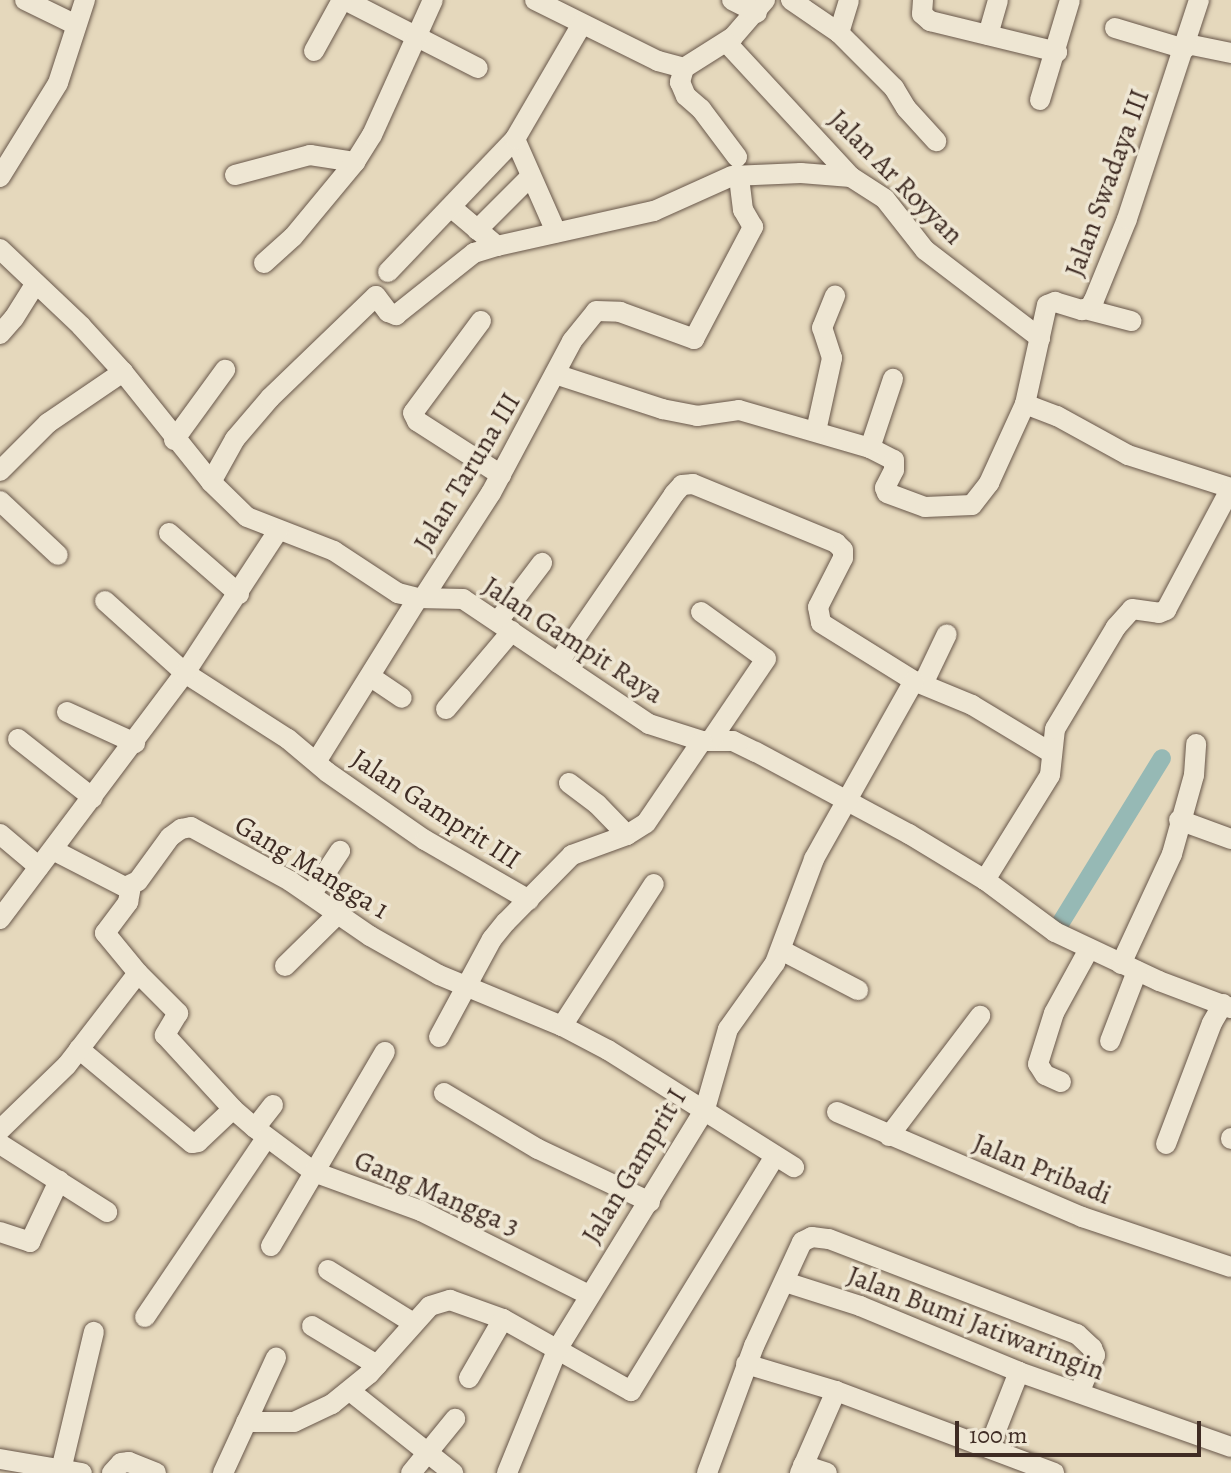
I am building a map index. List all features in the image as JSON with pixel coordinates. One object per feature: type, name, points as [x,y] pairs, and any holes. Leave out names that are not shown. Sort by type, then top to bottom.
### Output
[{"type":"street","points":[[25,0],[76,25]]},
{"type":"street","points":[[0,177],[58,83],[85,0]]},
{"type":"street","points":[[314,51],[343,0],[478,68]]},
{"type":"street","points":[[264,263],[293,237],[355,162],[372,135],[433,0]]},
{"type":"street","points":[[535,0],[658,61],[684,68]]},
{"type":"street","points":[[732,0],[761,6]]},
{"type":"street","points":[[791,0],[839,33],[894,88],[906,108],[936,141]]},
{"type":"street","points":[[839,33],[849,0]]},
{"type":"street","points":[[988,35],[998,0]]},
{"type":"street","points":[[1040,100],[1057,52],[1070,0]]},
{"type":"street","name":"Jalan Swadaya III","points":[[1040,338],[1050,302],[1085,309],[1094,300],[1127,219],[1199,0]]},
{"type":"street","points":[[738,166],[686,96],[680,82],[684,68],[726,42],[761,6]]},
{"type":"street","points":[[923,7],[930,21],[1057,52]]},
{"type":"street","points":[[388,272],[515,139],[582,24]]},
{"type":"street","points":[[1115,28],[1186,47],[1231,53]]},
{"type":"street","name":"Jalan Ar Royyan","points":[[726,42],[851,177],[885,199],[925,250],[1040,338]]},
{"type":"street","points":[[515,139],[556,232]]},
{"type":"street","points":[[235,175],[310,155],[355,162]]},
{"type":"street","points":[[211,482],[235,439],[270,398],[376,296],[388,312],[396,315],[474,253],[654,211],[738,166],[851,177]]},
{"type":"street","name":"Jalan Taruna III","points":[[421,598],[501,475],[572,341],[596,311],[620,312],[694,339],[753,227],[743,210],[738,166]]},
{"type":"street","points":[[477,230],[531,176]]},
{"type":"street","points":[[452,208],[497,246]]},
{"type":"street","name":"Jalan Gampit Raya","points":[[0,249],[123,372],[174,440],[247,517],[334,551],[398,593],[421,598],[463,599],[649,724],[707,740],[733,741],[909,834],[985,880],[1055,932],[1129,968],[1227,1006]]},
{"type":"street","points":[[0,334],[35,285]]},
{"type":"street","points":[[816,431],[832,358],[822,328],[835,295]]},
{"type":"street","points":[[1085,309],[1131,321]]},
{"type":"street","points":[[481,321],[413,413],[417,421],[501,475]]},
{"type":"street","points":[[555,374],[685,414],[697,416],[739,410],[816,431],[870,448],[894,460],[894,470],[885,488],[887,493],[925,507],[972,505],[989,483],[1025,404],[1040,338]]},
{"type":"street","points":[[174,440],[225,370]]},
{"type":"street","points":[[0,471],[48,423],[123,372]]},
{"type":"street","points":[[870,448],[893,379]]},
{"type":"street","points":[[985,880],[1050,775],[1050,752],[1063,713],[1121,620],[1132,609],[1159,613],[1173,602],[1231,488],[1128,455],[1057,416],[1025,404]]},
{"type":"street","points":[[558,663],[674,494],[682,485],[693,484],[836,543],[843,550],[843,558],[818,607],[818,619],[919,682],[972,705],[1050,752]]},
{"type":"street","points":[[0,501],[58,555]]},
{"type":"street","points":[[0,919],[135,743],[239,594],[278,531]]},
{"type":"street","points":[[169,533],[239,594]]},
{"type":"street","points":[[446,709],[505,626],[542,563]]},
{"type":"street","name":"Jalan Gamprit III","points":[[421,598],[316,762],[425,840],[529,900]]},
{"type":"street","points":[[105,601],[185,673],[288,739],[316,762]]},
{"type":"street","points":[[439,1037],[469,987],[492,939],[572,855],[627,835],[650,818],[766,659],[701,612]]},
{"type":"street","name":"Jalan Gamprit I","points":[[507,1473],[558,1348],[705,1109],[728,1029],[781,950],[814,859],[947,634]]},
{"type":"street","points":[[371,677],[402,698]]},
{"type":"street","points":[[67,712],[135,743]]},
{"type":"street","points":[[18,739],[93,798]]},
{"type":"street","points":[[1110,1041],[1129,968],[1172,854],[1194,775],[1196,744]]},
{"type":"street","points":[[569,783],[597,804],[627,835]]},
{"type":"street","points":[[1179,820],[1231,839]]},
{"type":"street","name":"Gang Mangga 1","points":[[131,886],[170,837],[181,829],[191,827],[311,895],[425,967],[562,1026],[705,1109],[794,1167]]},
{"type":"street","points":[[0,834],[39,867]]},
{"type":"street","points":[[0,1130],[79,1049],[138,973],[105,933],[128,902],[131,886],[120,887],[53,850]]},
{"type":"street","points":[[311,895],[340,851]]},
{"type":"street","points":[[562,1026],[654,884]]},
{"type":"street","points":[[285,966],[339,913]]},
{"type":"street","points":[[1061,1082],[1045,1075],[1038,1064],[1054,1013],[1089,949]]},
{"type":"street","points":[[781,950],[858,990]]},
{"type":"street","name":"Gang Mangga 3","points":[[138,973],[178,1013],[165,1035],[233,1109],[314,1172],[421,1211],[589,1295]]},
{"type":"street","points":[[1166,1144],[1212,1023],[1227,1006]]},
{"type":"street","points":[[889,1136],[980,1016]]},
{"type":"street","points":[[79,1049],[192,1143],[198,1142],[233,1109]]},
{"type":"street","points":[[271,1246],[385,1052]]},
{"type":"street","points":[[444,1093],[538,1149],[650,1202]]},
{"type":"street","points":[[145,1317],[260,1133],[273,1105]]},
{"type":"street","name":"Jalan Pribadi","points":[[837,1112],[1082,1217],[1231,1267]]},
{"type":"street","points":[[0,1144],[107,1212]]},
{"type":"street","points":[[246,1422],[294,1422],[332,1404],[377,1365],[430,1306],[450,1300],[503,1319],[558,1348],[625,1391],[634,1390],[775,1156]]},
{"type":"street","points":[[0,1232],[30,1242],[59,1181]]},
{"type":"street","points":[[707,1473],[746,1364],[802,1242],[807,1238],[820,1237],[1077,1334],[1095,1355],[1079,1393]]},
{"type":"street","points":[[328,1270],[413,1323]]},
{"type":"street","name":"Jalan Bumi Jatiwaringin","points":[[785,1282],[860,1306],[1019,1372],[1231,1447]]},
{"type":"street","points":[[469,1378],[503,1319]]},
{"type":"street","points":[[312,1326],[377,1365]]},
{"type":"street","points":[[0,1459],[72,1471],[94,1332]]},
{"type":"street","points":[[223,1473],[276,1358]]},
{"type":"street","points":[[746,1364],[836,1391],[1054,1473]]},
{"type":"street","points":[[989,1448],[1019,1372]]},
{"type":"street","points":[[350,1391],[453,1473]]},
{"type":"street","points":[[827,1473],[801,1469],[836,1391]]},
{"type":"street","points":[[411,1473],[455,1419]]},
{"type":"street","points":[[112,1473],[121,1463],[129,1462],[156,1473]]},
{"type":"waterway","points":[[1055,932],[1162,758]]}]
